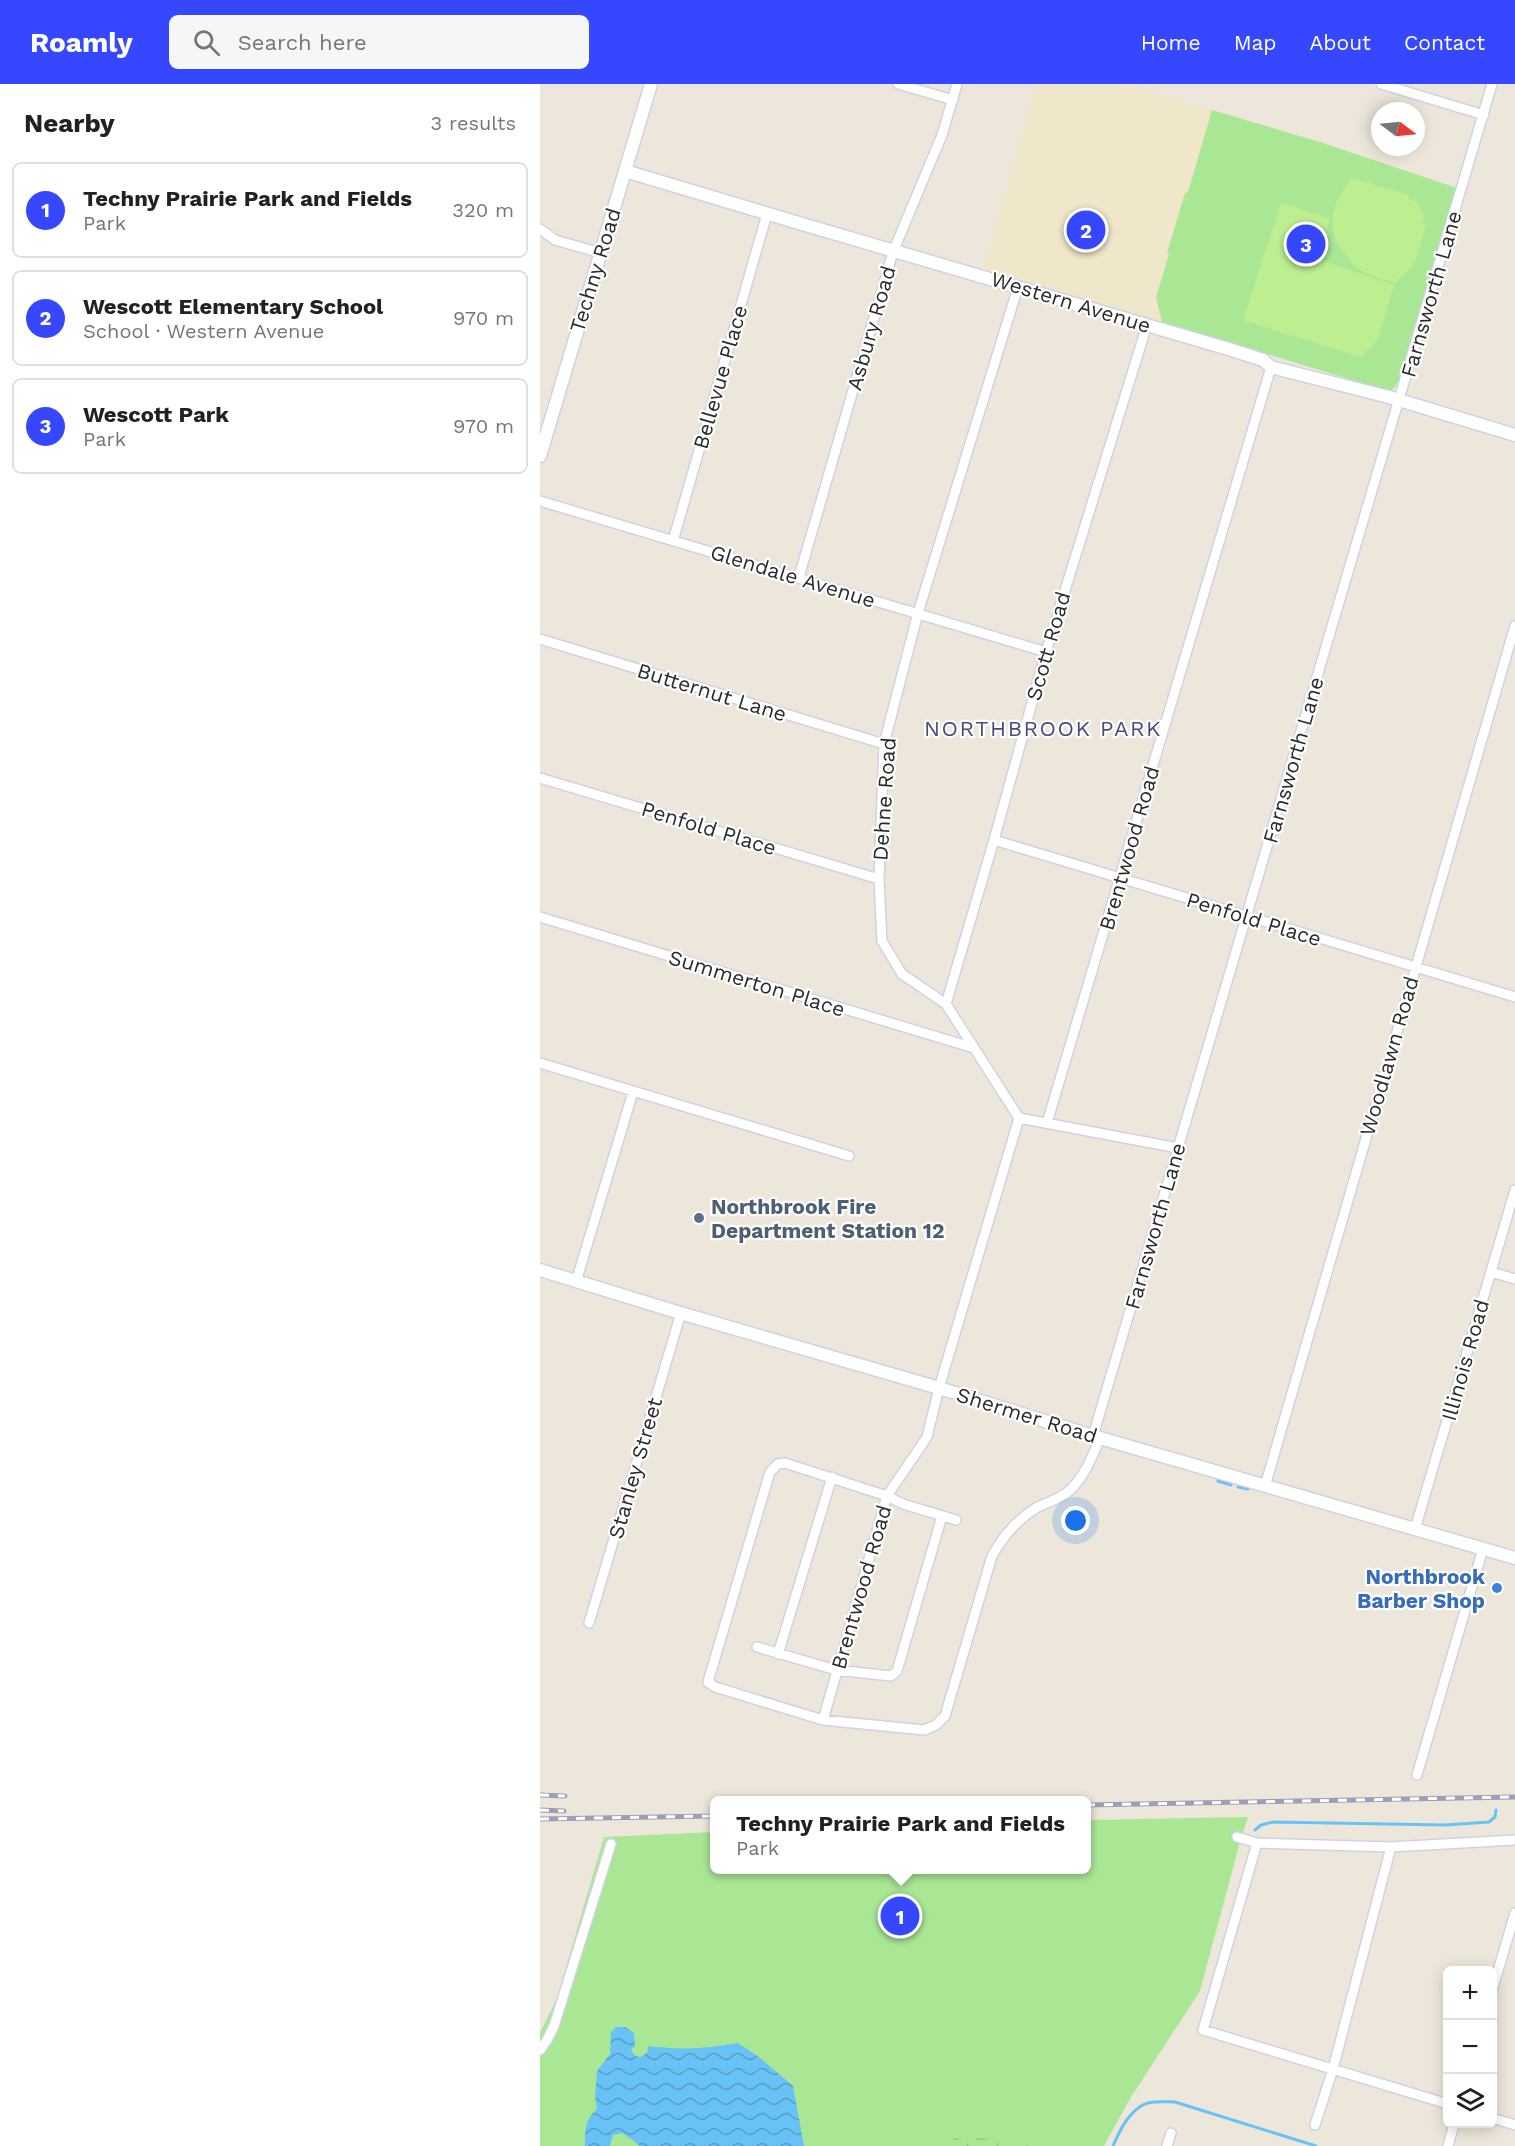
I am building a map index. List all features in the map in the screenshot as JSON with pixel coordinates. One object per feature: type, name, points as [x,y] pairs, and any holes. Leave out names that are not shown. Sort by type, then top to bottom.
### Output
[{"type":"main road","name":"Techny Road","points":[[540,456],[545,420],[601,253],[651,84]]},
{"type":"main road","name":"Western Avenue","points":[[625,171],[1263,360],[1271,367],[1400,400],[1515,435]]},
{"type":"main road","name":"Shermer Road","points":[[540,1270],[1097,1437],[1515,1558]]},
{"type":"street","points":[[898,84],[952,100]]},
{"type":"street","name":"Asbury Road","points":[[799,577],[898,235],[942,135],[957,84]]},
{"type":"street","points":[[1381,84],[1484,115]]},
{"type":"street","name":"Farnsworth Lane","points":[[823,1720],[924,1730],[936,1725],[945,1716],[992,1556],[1001,1539],[1035,1509],[1068,1493],[1084,1473],[1097,1437],[1178,1148],[1492,84]]},
{"type":"street","name":"Bellevue Place","points":[[673,541],[767,214]]},
{"type":"street","points":[[540,229],[555,240],[601,253]]},
{"type":"street","name":"Dehne Road","points":[[1018,287],[918,614],[884,744],[879,879],[882,941],[902,974],[946,1004],[1018,1118]]},
{"type":"street","name":"Scott Road","points":[[946,1004],[1046,652],[1147,325]]},
{"type":"street","name":"Brentwood Road","points":[[1047,1123],[1271,367]]},
{"type":"street","name":"Glendale Avenue","points":[[540,501],[1046,652]]},
{"type":"street","name":"Woodlawn Road","points":[[1264,1486],[1515,626]]},
{"type":"street","name":"Butternut Lane","points":[[540,639],[884,744]]},
{"type":"street","name":"Penfold Place","points":[[540,778],[879,879]]},
{"type":"street","name":"Penfold Place","points":[[994,840],[1515,997]]},
{"type":"street","name":"Summerton Place","points":[[540,917],[974,1048]]},
{"type":"street","points":[[540,1064],[849,1156]]},
{"type":"street","points":[[576,1282],[633,1092]]},
{"type":"street","points":[[1018,1118],[1178,1148]]},
{"type":"street","name":"Brentwood Road","points":[[823,1720],[887,1496],[927,1437],[939,1388],[1018,1118]]},
{"type":"street","name":"Illinois Road","points":[[1415,1529],[1515,1190]]},
{"type":"street","points":[[1491,1272],[1515,1279]]},
{"type":"street","name":"Stanley Street","points":[[589,1623],[681,1313]]},
{"type":"street","points":[[823,1720],[708,1683],[770,1472],[778,1464],[786,1462],[887,1496],[903,1504],[956,1520]]},
{"type":"street","points":[[778,1654],[832,1478]]},
{"type":"street","points":[[757,1647],[836,1670],[891,1676],[897,1671],[942,1516]]},
{"type":"street","points":[[1417,1775],[1483,1549]]},
{"type":"street","points":[[1237,1837],[1257,1843],[1391,1847],[1515,1840]]},
{"type":"street","points":[[1257,1843],[1203,2030],[1443,2102]]},
{"type":"street","points":[[540,2050],[548,2040],[554,2026],[610,1844]]},
{"type":"street","points":[[1315,2125],[1334,2069],[1391,1847]]},
{"type":"street","points":[[1497,1974],[1515,1913]]},
{"type":"street","points":[[1497,2120],[1515,2125]]},
{"type":"street","points":[[1448,2146],[1453,2128]]},
{"type":"street","points":[[1167,2146],[1171,2133]]},
{"type":"shaded area","points":[[1037,84],[1120,84],[1212,110],[1156,297],[1162,322],[983,270]]},
{"type":"green space","points":[[1212,110],[1320,142],[1457,188],[1399,381],[1392,390],[1385,390],[1162,322],[1156,297],[1169,254],[1167,253]]},
{"type":"green space","points":[[1352,178],[1409,195],[1408,199],[1416,201],[1424,216],[1422,223],[1426,225],[1414,265],[1395,283],[1357,268],[1334,236],[1335,206]]},
{"type":"green space","points":[[1281,203],[1330,219],[1318,259],[1394,285],[1378,339],[1361,357],[1243,320]]},
{"type":"green space","points":[[1248,1817],[1200,1991],[1131,2097],[1104,2146],[540,2146],[540,2033],[557,1998],[604,1837],[710,1832],[710,1874],[1091,1874],[1091,1820]]},
{"type":"green space","points":[[955,2134],[1032,2146],[951,2146]]},
{"type":"water","points":[[616,2027],[625,2027],[634,2033],[635,2046],[631,2050],[634,2055],[640,2057],[647,2053],[648,2046],[693,2048],[738,2043],[759,2057],[793,2086],[804,2146],[640,2146],[623,2133],[613,2135],[610,2146],[585,2146],[588,2121],[597,2109],[595,2096],[597,2071],[610,2054],[611,2032]]},
{"type":"waterway","points":[[1218,1481],[1231,1485]]},
{"type":"waterway","points":[[1238,1487],[1248,1489]]},
{"type":"waterway","points":[[1255,1830],[1261,1825],[1273,1822],[1445,1825],[1489,1822],[1495,1817],[1496,1810]]},
{"type":"waterway","points":[[1113,2146],[1124,2124],[1136,2110],[1149,2103],[1162,2102],[1175,2102],[1316,2146]]},
{"type":"railway","points":[[540,1795],[565,1796]]},
{"type":"railway","points":[[1091,1805],[1515,1797]]},
{"type":"railway","points":[[540,1810],[564,1811]]},
{"type":"railway","points":[[540,1819],[710,1816]]},
{"type":"place","name":"Wescott Elementary School","points":[[1086,230]]},
{"type":"place","name":"Wescott Park","points":[[1306,244]]},
{"type":"place","name":"Northbrook Fire Department Station 12","points":[[699,1218]]},
{"type":"place","name":"Northbrook Barber Shop","points":[[1497,1588]]},
{"type":"place","name":"Techny Prairie Park and Fields","points":[[900,1916]]},
{"type":"district","name":"NORTHBROOK PARK","points":[[1043,728]]}]
